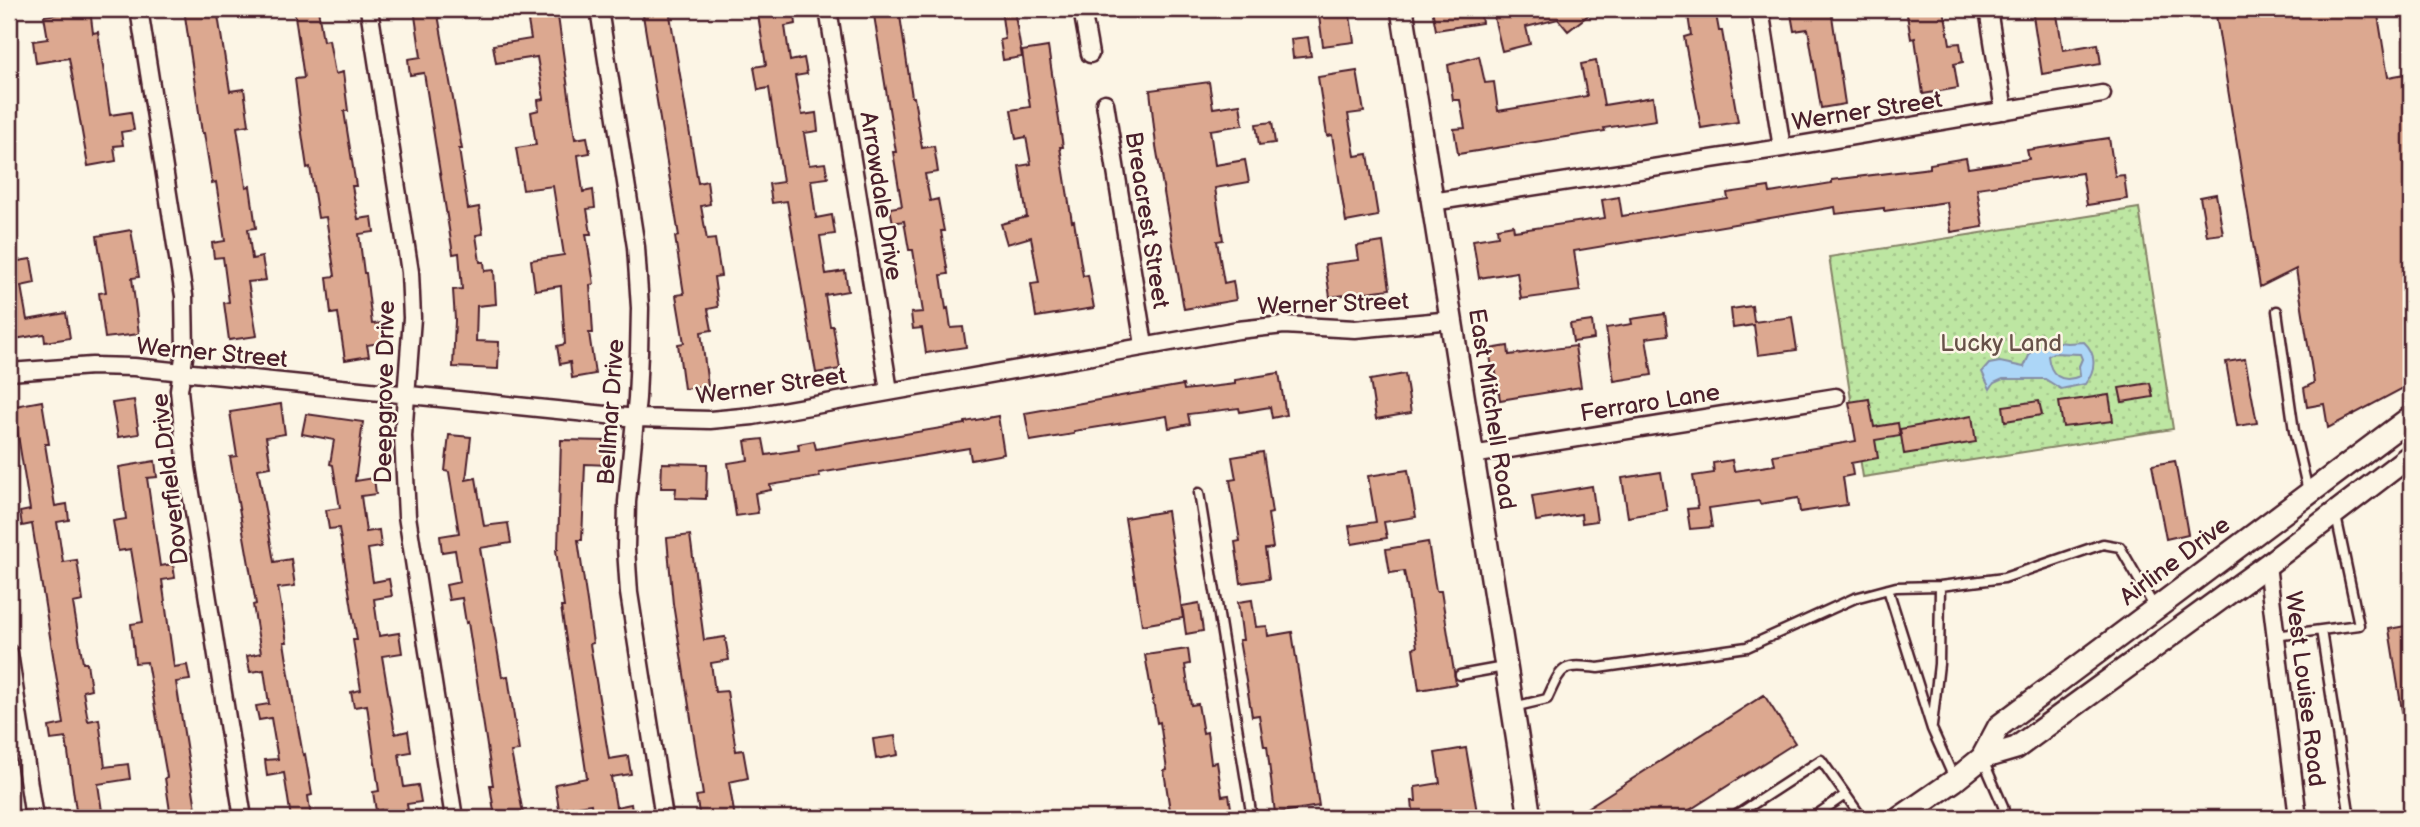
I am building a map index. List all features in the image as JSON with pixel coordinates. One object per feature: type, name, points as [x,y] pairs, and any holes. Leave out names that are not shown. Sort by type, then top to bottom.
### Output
[{"type":"main road","name":"East Mitchell Road","points":[[1402,9],[1530,818]]},
{"type":"main road","name":"Airline Drive","points":[[1982,758],[1999,726],[2411,417]]},
{"type":"main road","name":"Airline Drive","points":[[1900,818],[1982,758],[2016,748],[2267,565],[2411,455]]},
{"type":"main road","points":[[2226,555],[2248,557],[2267,565]]},
{"type":"street","name":"Doverfield Drive","points":[[139,9],[184,296],[185,351],[179,390],[187,468],[243,818]]},
{"type":"street","name":"Deepgrove Drive","points":[[369,9],[410,272],[412,318],[403,436],[407,516],[454,818]]},
{"type":"street","name":"Bellmar Drive","points":[[599,9],[636,247],[640,308],[636,418],[627,502],[626,548],[629,593],[664,818]]},
{"type":"street","name":"Arrowdale Drive","points":[[828,9],[889,391]]},
{"type":"street","points":[[1082,9],[1090,54]]},
{"type":"street","points":[[1760,9],[1782,148]]},
{"type":"street","points":[[1988,9],[2004,111]]},
{"type":"street","name":"Werner Street","points":[[1432,202],[1782,148],[2102,94]]},
{"type":"street","name":"Breacrest Street","points":[[1105,103],[1144,345]]},
{"type":"street","name":"Werner Street","points":[[9,372],[92,366],[182,371],[636,418],[710,420],[753,416],[1238,330],[1284,326],[1355,330],[1452,320]]},
{"type":"street","name":"Ferraro Lane","points":[[1472,455],[1836,397]]},
{"type":"street","name":"West Louise Road","points":[[2267,565],[2298,818]]},
{"type":"street","points":[[9,653],[34,818]]},
{"type":"lane","points":[[2277,312],[2294,431],[2309,494]]},
{"type":"lane","points":[[1199,493],[1252,818]]},
{"type":"lane","points":[[2275,636],[2359,625],[2336,512]]},
{"type":"lane","points":[[1513,707],[1547,699],[1560,673],[1574,665],[1598,668],[1747,647],[1855,598],[1888,589],[2004,578],[2103,544],[2120,547],[2155,609]]},
{"type":"lane","points":[[1932,729],[1939,664],[1940,586]]},
{"type":"lane","points":[[1888,589],[1932,729],[1955,780]]},
{"type":"lane","points":[[2321,630],[2350,818]]},
{"type":"lane","points":[[1460,675],[1507,667]]},
{"type":"lane","points":[[1982,758],[2003,806],[2005,818]]},
{"type":"lane","points":[[1732,818],[1821,760],[1861,818]]},
{"type":"lane","points":[[1812,818],[1845,794]]},
{"type":"green space","name":"Lucky Land","points":[[2139,208],[2173,429],[1863,477],[1829,257]]},
{"type":"water","points":[[2051,341],[2084,342],[2093,357],[2093,368],[2085,384],[2061,389],[2045,379],[2003,379],[1994,383],[1990,389],[1982,372],[1989,364],[2000,362],[2024,367],[2031,351]],"holes":[[[2053,353],[2080,354],[2080,376],[2062,378],[2054,373],[2049,363],[2048,356]]]},
{"type":"building","points":[[90,9],[93,33],[98,32],[110,115],[131,112],[134,130],[121,132],[123,145],[114,146],[116,161],[88,166],[69,58],[36,63],[33,41],[48,39],[44,16]]},
{"type":"building","points":[[184,9],[217,9],[230,91],[244,89],[249,125],[237,127],[246,187],[250,186],[256,228],[248,229],[252,259],[262,257],[266,280],[248,282],[257,336],[229,340],[224,303],[229,302],[223,257],[214,258],[212,243],[225,241],[216,182],[212,183],[202,133]]},
{"type":"building","points":[[294,9],[318,9],[323,41],[329,40],[335,74],[343,72],[348,111],[344,111],[356,186],[352,186],[358,219],[372,217],[374,232],[359,234],[372,324],[383,323],[386,342],[367,345],[369,356],[345,360],[338,313],[331,314],[327,277],[335,276],[326,217],[318,218],[310,167],[307,168],[295,79],[304,78]]},
{"type":"building","points":[[414,9],[437,9],[462,149],[459,149],[468,209],[479,207],[483,234],[476,235],[480,262],[484,262],[485,271],[494,270],[496,304],[477,306],[476,341],[499,342],[498,369],[453,367],[453,290],[462,289],[459,253],[453,254],[424,73],[410,75],[408,59],[421,57]]},
{"type":"building","points":[[526,9],[557,9],[575,139],[587,137],[590,153],[578,155],[583,192],[593,190],[595,208],[587,209],[591,234],[586,234],[594,284],[590,285],[593,333],[589,333],[595,374],[572,378],[570,362],[560,364],[557,346],[565,344],[561,286],[535,290],[531,260],[564,255],[553,186],[523,190],[516,148],[536,145],[531,112],[539,110],[538,100],[544,99],[537,57],[496,63],[493,45],[531,39]]},
{"type":"building","points":[[642,9],[669,9],[698,183],[707,181],[710,204],[701,206],[707,240],[715,239],[721,276],[714,277],[718,307],[708,309],[712,330],[701,332],[708,386],[684,389],[678,344],[684,343],[676,295],[684,294],[675,237],[679,236]]},
{"type":"building","points":[[794,9],[796,24],[785,26],[790,61],[804,58],[807,74],[795,76],[802,115],[816,113],[818,131],[804,133],[809,165],[825,163],[828,178],[811,180],[816,218],[832,215],[835,234],[820,236],[826,274],[845,271],[848,291],[825,295],[840,369],[816,373],[787,201],[772,203],[769,184],[783,182],[769,88],[758,90],[754,67],[766,65],[758,15]]},
{"type":"building","points":[[873,9],[899,9],[922,148],[934,146],[938,172],[925,174],[930,201],[938,199],[944,231],[941,231],[948,274],[941,275],[946,309],[948,308],[951,328],[963,327],[966,347],[926,353],[922,328],[913,329],[911,313],[923,312],[913,250],[909,250],[904,221],[893,223],[890,208],[902,206]]},
{"type":"building","points":[[1001,9],[1014,9],[1022,57],[1003,60],[1000,40],[1005,39]]},
{"type":"building","points":[[1318,9],[1349,9],[1354,42],[1323,46]]},
{"type":"building","points":[[1432,9],[1480,9],[1482,23],[1436,30]]},
{"type":"building","points":[[1492,9],[1596,9],[1568,31],[1558,19],[1526,27],[1530,44],[1502,51]]},
{"type":"building","points":[[1687,9],[1715,9],[1719,31],[1722,31],[1738,122],[1701,128],[1684,37],[1691,35]]},
{"type":"building","points":[[1831,9],[1845,104],[1821,108],[1808,29],[1794,31],[1791,14]]},
{"type":"building","points":[[1906,9],[1944,9],[1950,44],[1960,43],[1963,62],[1954,64],[1958,88],[1923,94],[1915,38],[1911,39]]},
{"type":"building","points":[[2032,9],[2056,9],[2063,50],[2098,44],[2101,64],[2042,74]]},
{"type":"building","points":[[2215,9],[2377,9],[2388,77],[2411,73],[2411,384],[2328,428],[2324,404],[2307,407],[2304,388],[2314,383],[2296,269],[2260,287]]},
{"type":"building","points":[[1308,37],[1311,56],[1293,58],[1291,39]]},
{"type":"building","points":[[1048,47],[1072,222],[1074,221],[1083,276],[1088,275],[1094,308],[1036,317],[1031,284],[1039,283],[1031,237],[1007,244],[1001,224],[1027,217],[1019,166],[1031,164],[1026,137],[1016,139],[1011,110],[1030,107],[1022,51]]},
{"type":"building","points":[[1479,56],[1485,83],[1494,82],[1498,111],[1587,96],[1581,64],[1596,61],[1604,105],[1653,97],[1656,120],[1604,128],[1605,131],[1458,154],[1454,129],[1465,128],[1460,100],[1453,100],[1448,65]]},
{"type":"building","points":[[1357,71],[1364,112],[1348,114],[1355,156],[1368,154],[1378,216],[1346,222],[1332,135],[1327,136],[1318,77]]},
{"type":"building","points":[[1209,82],[1213,108],[1240,104],[1243,125],[1210,130],[1215,165],[1245,160],[1249,182],[1215,188],[1223,240],[1217,241],[1224,283],[1233,281],[1236,300],[1184,309],[1156,146],[1150,90]]},
{"type":"building","points":[[1272,122],[1275,143],[1259,145],[1256,124]]},
{"type":"building","points":[[2109,138],[2115,176],[2124,175],[2127,199],[2087,205],[2082,173],[1977,188],[1983,227],[1951,232],[1947,202],[1884,211],[1884,208],[1836,214],[1835,207],[1574,251],[1580,291],[1521,299],[1517,272],[1479,278],[1473,240],[1498,236],[1497,228],[1513,225],[1514,231],[1605,218],[1602,200],[1619,197],[1622,216],[1728,199],[1727,193],[1769,187],[1770,193],[1832,183],[1832,180],[1930,168],[1930,164],[1966,158],[1968,168],[2029,159],[2027,150]]},
{"type":"building","points":[[2216,194],[2223,234],[2207,236],[2200,197]]},
{"type":"building","points":[[131,230],[139,277],[132,278],[139,334],[105,338],[99,293],[106,292],[97,236]]},
{"type":"building","points":[[1383,242],[1390,289],[1330,297],[1325,264],[1359,260],[1357,246]]},
{"type":"building","points":[[17,256],[18,261],[31,259],[35,283],[21,286],[27,320],[66,313],[70,338],[45,342],[44,334],[9,340],[9,257]]},
{"type":"building","points":[[1752,306],[1754,322],[1792,317],[1797,350],[1758,355],[1754,325],[1733,328],[1731,309]]},
{"type":"building","points":[[1665,314],[1668,335],[1646,338],[1652,375],[1614,381],[1606,328],[1632,324],[1631,319]]},
{"type":"building","points":[[1592,321],[1594,339],[1573,342],[1570,324]]},
{"type":"building","points":[[1508,346],[1509,355],[1575,346],[1581,387],[1500,400],[1489,349]]},
{"type":"building","points":[[2245,359],[2257,423],[2237,426],[2226,362]]},
{"type":"building","points":[[1279,373],[1286,415],[1272,418],[1270,407],[1240,412],[1239,408],[1188,414],[1190,424],[1169,428],[1167,416],[1030,441],[1025,413],[1183,385],[1184,390],[1235,384],[1235,380]]},
{"type":"building","points":[[1405,374],[1411,413],[1376,419],[1370,380]]},
{"type":"building","points":[[2150,383],[2153,397],[2122,402],[2119,388]]},
{"type":"building","points":[[2109,395],[2113,421],[2063,427],[2059,402]]},
{"type":"building","points":[[1869,399],[1874,427],[1898,423],[1900,436],[1875,440],[1878,458],[1851,463],[1853,475],[1843,477],[1847,505],[1800,512],[1798,498],[1709,508],[1712,527],[1690,529],[1687,509],[1698,508],[1693,476],[1714,473],[1713,463],[1732,460],[1734,471],[1775,465],[1773,455],[1856,441],[1849,402]]},
{"type":"building","points":[[134,400],[139,434],[118,437],[112,403]]},
{"type":"building","points":[[42,401],[49,444],[45,444],[55,506],[67,504],[69,520],[57,522],[63,562],[77,560],[83,601],[73,603],[83,663],[87,663],[91,689],[83,691],[88,721],[99,719],[105,767],[128,764],[130,779],[98,784],[103,818],[77,818],[66,738],[51,740],[49,727],[64,724],[32,524],[22,526],[20,512],[30,510],[16,423],[10,424],[9,413],[9,407]]},
{"type":"building","points":[[2039,401],[2042,415],[2005,421],[2003,406]]},
{"type":"building","points":[[281,404],[285,434],[266,437],[271,467],[258,469],[274,562],[291,559],[295,586],[278,588],[293,700],[312,795],[308,796],[311,818],[291,818],[284,773],[267,776],[265,760],[278,759],[271,718],[259,720],[256,706],[269,704],[264,670],[250,672],[247,656],[261,653],[253,605],[256,604],[230,457],[237,456],[230,412]]},
{"type":"building","points":[[306,414],[363,422],[355,481],[374,478],[376,494],[361,496],[366,532],[379,530],[381,547],[368,549],[373,582],[389,579],[392,596],[374,599],[379,636],[399,633],[402,653],[382,656],[395,734],[408,731],[411,752],[399,754],[404,787],[418,785],[421,802],[407,804],[409,818],[382,818],[381,810],[376,811],[373,792],[379,791],[367,705],[354,707],[351,692],[361,690],[353,640],[357,640],[339,528],[329,529],[326,510],[340,508],[333,465],[330,464],[334,440],[302,434]]},
{"type":"building","points":[[998,416],[1004,454],[971,460],[969,448],[819,473],[820,477],[770,485],[771,490],[755,493],[758,513],[736,516],[728,463],[748,460],[745,441],[763,439],[766,455],[799,450],[798,444],[814,441],[816,449]]},
{"type":"building","points":[[1972,416],[1976,442],[1904,454],[1900,429]]},
{"type":"building","points":[[449,435],[471,437],[466,480],[476,478],[484,526],[508,523],[511,543],[480,548],[502,677],[508,676],[519,751],[511,752],[524,818],[495,818],[490,785],[493,785],[468,622],[466,623],[462,598],[449,600],[446,585],[460,582],[455,550],[442,552],[440,536],[459,533],[449,472],[445,471]]},
{"type":"building","points":[[561,440],[609,441],[609,465],[585,464],[582,540],[578,540],[593,643],[590,644],[609,759],[628,756],[631,774],[611,777],[616,807],[631,804],[633,818],[593,818],[591,804],[559,809],[555,784],[587,778],[561,607],[564,607],[556,550]]},
{"type":"building","points":[[1263,452],[1272,513],[1268,514],[1273,548],[1265,549],[1269,579],[1241,583],[1235,542],[1240,541],[1230,480],[1236,479],[1232,457]]},
{"type":"building","points":[[155,461],[157,477],[147,478],[160,566],[173,564],[175,578],[162,580],[174,667],[187,665],[190,680],[176,682],[197,815],[176,818],[171,818],[167,777],[147,662],[135,663],[131,624],[143,622],[131,549],[118,551],[113,521],[126,519],[119,467]]},
{"type":"building","points":[[2175,461],[2188,534],[2166,539],[2152,465]]},
{"type":"building","points":[[662,463],[707,464],[706,499],[675,498],[676,488],[661,488]]},
{"type":"building","points":[[1408,470],[1416,517],[1384,522],[1387,538],[1352,544],[1349,526],[1376,522],[1368,476]]},
{"type":"building","points":[[1661,472],[1667,510],[1628,517],[1622,478]]},
{"type":"building","points":[[1592,486],[1597,521],[1582,523],[1581,514],[1536,521],[1532,496]]},
{"type":"building","points":[[1167,511],[1183,618],[1142,625],[1125,518]]},
{"type":"building","points":[[690,535],[704,640],[725,637],[729,660],[711,663],[715,692],[727,691],[736,751],[743,750],[748,778],[729,782],[735,818],[700,818],[696,796],[703,795],[673,604],[667,538]]},
{"type":"building","points":[[1428,542],[1436,591],[1441,591],[1456,684],[1419,690],[1413,648],[1417,647],[1404,571],[1390,573],[1386,549]]},
{"type":"building","points":[[1252,600],[1256,627],[1267,626],[1268,636],[1292,632],[1319,806],[1275,813],[1267,746],[1264,746],[1259,715],[1252,716],[1239,640],[1243,640],[1238,602]]},
{"type":"building","points":[[1199,603],[1203,631],[1186,634],[1182,606]]},
{"type":"building","points":[[2411,625],[2411,717],[2403,717],[2389,629]]},
{"type":"building","points":[[1188,649],[1190,664],[1185,665],[1191,705],[1198,704],[1203,733],[1207,732],[1211,763],[1217,762],[1222,796],[1229,795],[1231,808],[1171,817],[1160,722],[1157,723],[1145,655]]},
{"type":"building","points":[[1764,695],[1795,743],[1677,818],[1571,818]]},
{"type":"building","points":[[895,736],[898,755],[876,759],[873,739]]},
{"type":"building","points":[[1466,748],[1478,818],[1414,818],[1412,801],[1416,801],[1415,787],[1440,783],[1435,753]]}]
